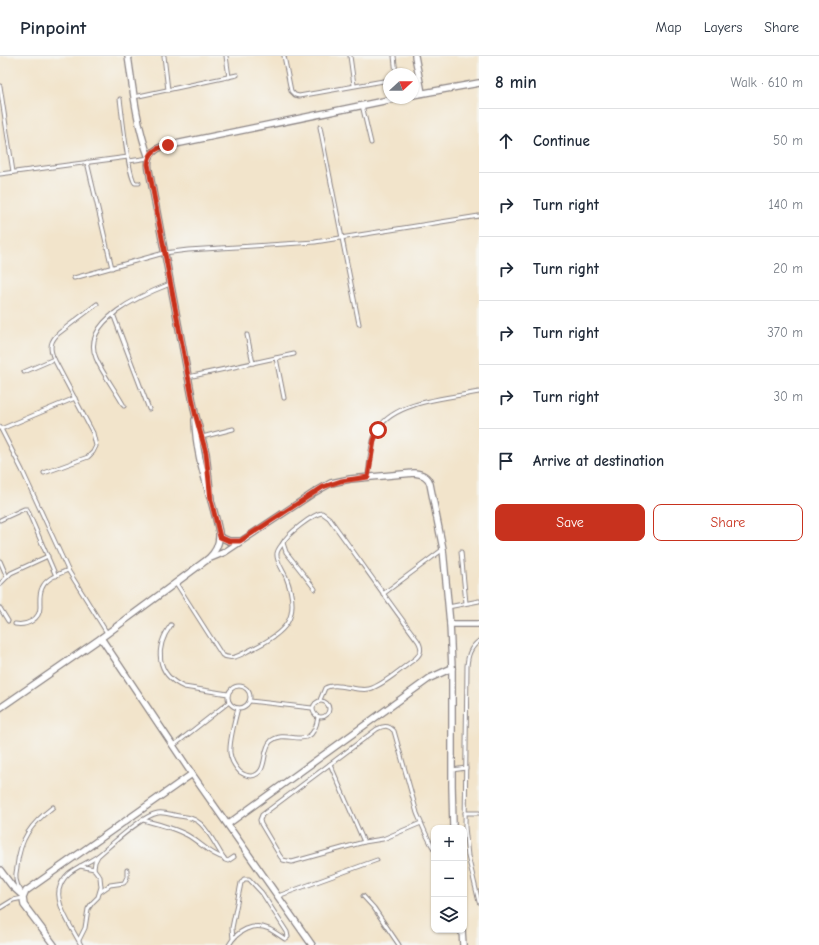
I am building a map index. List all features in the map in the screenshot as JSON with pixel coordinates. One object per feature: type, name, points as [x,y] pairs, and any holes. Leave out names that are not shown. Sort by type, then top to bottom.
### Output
[{"type":"street","points":[[128,56],[134,97],[143,141],[149,158],[149,170],[188,377],[208,468],[211,500]]},
{"type":"street","points":[[415,56],[422,93]]},
{"type":"street","points":[[419,94],[479,83]]},
{"type":"street","points":[[149,158],[155,149],[161,147],[383,101]]},
{"type":"street","points":[[195,413],[198,456],[220,537],[217,547],[208,559]]},
{"type":"street","points":[[0,708],[108,633],[208,559],[225,552],[323,487],[341,481],[414,473],[425,476],[430,484],[444,549],[452,668],[453,825]]},
{"type":"street","points":[[220,537],[229,541],[240,541]]},
{"type":"street","points":[[450,624],[479,624]]},
{"type":"street","points":[[101,638],[192,774],[312,945]]},
{"type":"street","points":[[228,824],[430,678],[452,668]]},
{"type":"street","points":[[54,945],[24,905],[23,896],[28,888],[192,774]]},
{"type":"street","points":[[0,870],[12,886],[23,896]]},
{"type":"street","points":[[462,933],[463,945]]},
{"type":"lane","points":[[164,56],[168,90]]},
{"type":"lane","points":[[226,56],[230,77]]},
{"type":"lane","points":[[284,56],[291,91],[295,95],[299,96],[383,81]]},
{"type":"lane","points":[[350,56],[354,85]]},
{"type":"lane","points":[[394,56],[395,68]]},
{"type":"lane","points":[[134,97],[237,75]]},
{"type":"lane","points":[[0,86],[13,172]]},
{"type":"lane","points":[[120,98],[128,157],[133,181],[135,183],[139,183]]},
{"type":"lane","points":[[362,105],[371,143]]},
{"type":"lane","points":[[320,127],[359,324]]},
{"type":"lane","points":[[0,174],[128,157]]},
{"type":"lane","points":[[129,161],[149,158]]},
{"type":"lane","points":[[87,162],[112,268]]},
{"type":"lane","points":[[74,278],[164,253],[188,250],[281,245],[342,238],[479,216]]},
{"type":"lane","points":[[124,406],[95,357],[93,345],[96,333],[104,322],[113,314],[136,299],[170,284]]},
{"type":"lane","points":[[44,473],[88,457],[96,446],[93,433],[54,359],[51,352],[51,344],[54,338],[97,304]]},
{"type":"lane","points":[[113,314],[149,410]]},
{"type":"lane","points":[[247,335],[252,363]]},
{"type":"lane","points":[[188,377],[294,354]]},
{"type":"lane","points":[[276,358],[284,398]]},
{"type":"lane","points":[[24,372],[54,359]]},
{"type":"lane","points":[[368,477],[374,440],[384,421],[393,414],[426,402],[479,392]]},
{"type":"lane","points":[[74,398],[1,428],[68,570],[108,633]]},
{"type":"lane","points":[[202,437],[233,429]]},
{"type":"lane","points":[[0,520],[27,509],[56,576]]},
{"type":"lane","points":[[175,583],[222,654],[226,657],[232,658],[237,656],[271,639],[284,628],[292,611],[293,601],[291,591],[277,557],[278,550],[288,536],[315,515],[318,513],[326,515],[371,574],[383,594],[420,644],[421,652],[419,656],[372,688],[361,690],[331,685],[325,688],[320,700],[314,704],[312,708]]},
{"type":"lane","points":[[283,543],[286,552],[315,589]]},
{"type":"lane","points":[[383,594],[444,549]]},
{"type":"lane","points":[[461,552],[466,603]]},
{"type":"lane","points":[[0,584],[13,572],[48,556]]},
{"type":"lane","points":[[0,561],[7,577]]},
{"type":"lane","points":[[15,624],[26,624],[36,618],[39,612],[40,594],[46,582],[68,570]]},
{"type":"lane","points":[[448,607],[479,601]]},
{"type":"lane","points":[[0,608],[8,621]]},
{"type":"lane","points":[[171,625],[165,633],[159,653],[161,663],[166,672],[178,684],[228,694]]},
{"type":"lane","points":[[479,641],[473,646],[468,659],[465,813],[468,856],[479,902]]},
{"type":"lane","points":[[240,685],[249,690],[250,700],[247,705],[238,708],[229,702],[228,694],[235,686],[240,685]]},
{"type":"lane","points":[[250,700],[312,708]]},
{"type":"lane","points":[[312,708],[313,712],[318,717],[325,717],[328,714],[330,708],[326,702],[320,700]]},
{"type":"lane","points":[[173,746],[229,702]]},
{"type":"lane","points":[[238,708],[230,752],[235,765],[240,772],[251,776],[257,774],[261,770],[264,764],[266,750],[270,742],[278,738],[298,739],[310,736],[317,726],[318,717]]},
{"type":"lane","points":[[421,823],[388,838],[364,842],[292,862],[287,862],[280,856],[260,822],[262,815],[381,726],[386,726],[391,727],[394,731],[411,794],[421,823],[431,843]]},
{"type":"lane","points":[[330,764],[364,842]]},
{"type":"lane","points":[[452,770],[466,768]]},
{"type":"lane","points":[[0,908],[23,896],[16,880],[18,854],[25,836],[37,819],[53,807]]},
{"type":"lane","points":[[465,813],[479,812]]},
{"type":"lane","points":[[81,945],[61,907],[58,898],[59,890],[66,876],[78,866],[98,855],[114,841],[143,820],[157,813],[191,818],[202,825],[224,858]]},
{"type":"lane","points":[[143,820],[175,829],[188,835],[214,855],[228,861],[234,857]]},
{"type":"lane","points":[[94,870],[98,855]]},
{"type":"lane","points":[[278,896],[377,860]]},
{"type":"lane","points":[[78,866],[94,870],[100,878],[100,892]]},
{"type":"lane","points":[[79,940],[85,928],[88,909],[100,892],[110,885],[124,883],[127,877],[127,870]]},
{"type":"lane","points":[[229,945],[242,930],[251,927],[269,929],[285,939],[288,937],[287,932],[262,893],[249,879],[244,879],[241,883],[232,928],[233,939]]},
{"type":"lane","points":[[475,886],[479,884]]},
{"type":"lane","points":[[363,896],[374,908],[399,945]]},
{"type":"route","points":[[168,145],[155,149],[151,153],[148,164],[195,413],[206,453],[211,500],[220,537],[234,542],[240,541],[258,531],[323,487],[332,483],[350,479],[368,477],[371,451],[378,430]]}]
